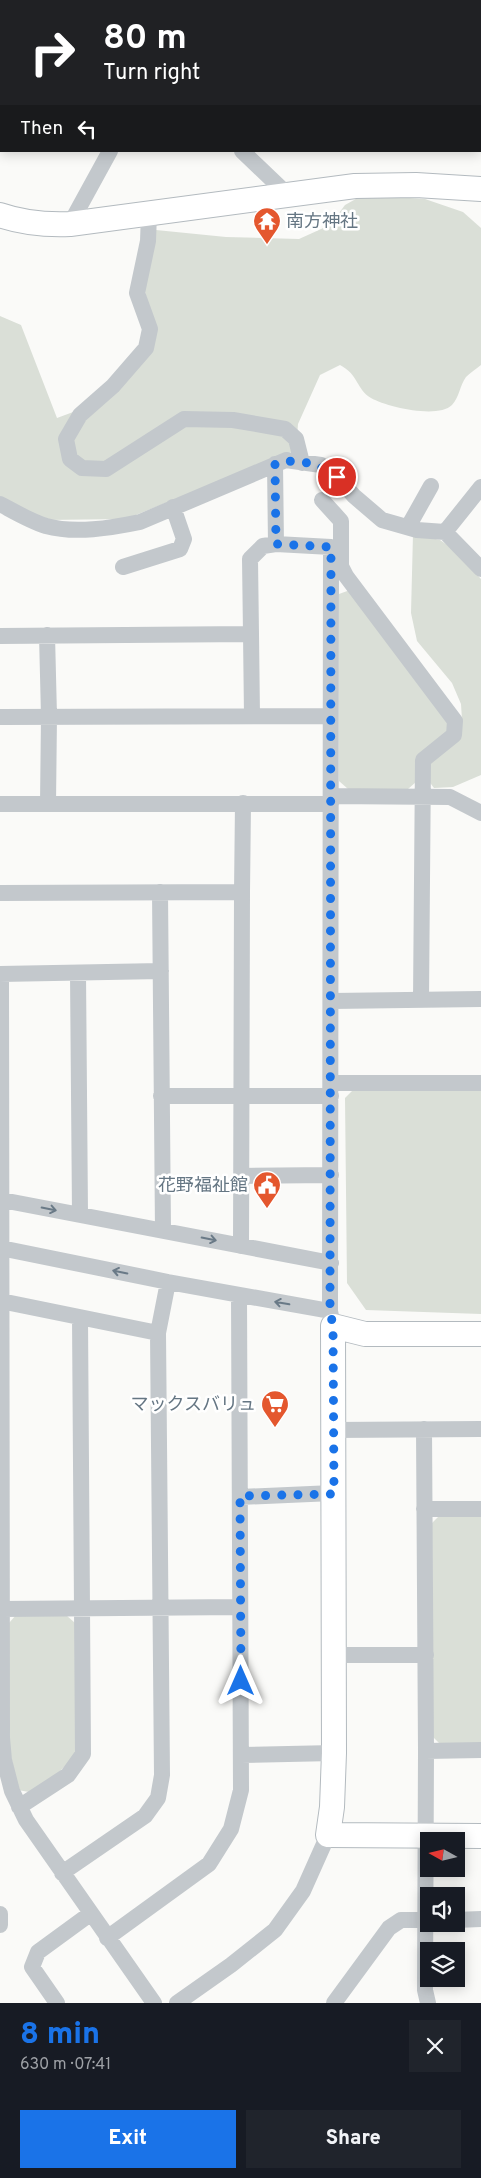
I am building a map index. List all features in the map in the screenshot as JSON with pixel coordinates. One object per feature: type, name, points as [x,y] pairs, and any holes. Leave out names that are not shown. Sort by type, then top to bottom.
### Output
[{"type":"street","points":[[70,224],[109,152]]},
{"type":"street","points":[[243,152],[286,194]]},
{"type":"street","points":[[0,214],[18,221],[43,225],[70,224],[355,186],[481,189]]},
{"type":"street","points":[[149,214],[148,241],[137,293],[150,329],[146,348],[113,386],[80,416],[66,439],[70,459],[82,468],[106,469],[184,419],[233,420],[284,429],[296,439],[302,463]]},
{"type":"street","points":[[0,504],[32,521],[63,528],[127,524],[140,522],[286,460],[321,465],[337,477],[354,496],[382,520],[408,527],[445,532],[481,569]]},
{"type":"street","points":[[275,464],[276,544]]},
{"type":"street","points":[[408,527],[431,486]]},
{"type":"street","points":[[445,532],[481,487]]},
{"type":"street","points":[[322,500],[341,521],[341,566]]},
{"type":"street","points":[[123,567],[180,549],[184,539],[173,507]]},
{"type":"street","points":[[252,716],[250,559],[263,546],[276,544],[331,547]]},
{"type":"street","points":[[331,547],[346,576],[455,721],[454,735],[423,760],[422,1000]]},
{"type":"street","points":[[177,2003],[231,1965],[275,1930],[303,1891],[328,1836],[332,1807],[334,1753],[334,1494],[331,1319],[331,547]]},
{"type":"street","points":[[0,636],[251,634]]},
{"type":"street","points":[[47,636],[49,716],[48,804]]},
{"type":"street","points":[[0,717],[330,716]]},
{"type":"street","points":[[0,804],[242,803],[422,795],[450,797],[481,814]]},
{"type":"street","points":[[241,1246],[242,803]]},
{"type":"street","points":[[160,892],[162,1230]]},
{"type":"street","points":[[0,894],[242,892]]},
{"type":"street","points":[[154,2003],[26,1820],[12,1791],[4,1760],[1,1701],[2,1200],[0,1054],[1,974],[161,971]]},
{"type":"street","points":[[78,973],[80,1214]]},
{"type":"street","points":[[332,1002],[481,999]]},
{"type":"street","points":[[162,1096],[242,1096],[481,1083]]},
{"type":"street","points":[[241,1176],[331,1175]]},
{"type":"street","points":[[2,1200],[331,1263]]},
{"type":"street","points":[[1,1248],[239,1295],[331,1319],[365,1334],[481,1334]]},
{"type":"street","points":[[62,1873],[145,1816],[158,1798],[162,1775],[162,1607],[158,1333],[168,1282]]},
{"type":"street","points":[[108,1938],[209,1864],[231,1829],[241,1790],[239,1295]]},
{"type":"street","points":[[1,1302],[158,1333]]},
{"type":"street","points":[[19,1807],[68,1775],[83,1754],[80,1318]]},
{"type":"street","points":[[424,1429],[426,1832]]},
{"type":"street","points":[[333,1430],[481,1429]]},
{"type":"street","points":[[240,1496],[334,1494]]},
{"type":"street","points":[[424,1510],[481,1509]]},
{"type":"street","points":[[2,1608],[240,1607]]},
{"type":"street","points":[[334,1655],[426,1654]]},
{"type":"street","points":[[426,1751],[481,1750]]},
{"type":"street","points":[[241,1755],[334,1753]]},
{"type":"street","points":[[328,1836],[420,1836]]},
{"type":"street","points":[[465,1836],[481,1836]]},
{"type":"street","points":[[0,1914],[0,1925]]},
{"type":"street","points":[[57,2003],[32,1967],[38,1952],[90,1914]]},
{"type":"street","points":[[334,2003],[389,1928],[401,1920],[420,1920]]},
{"type":"street","points":[[465,1920],[481,1920]]},
{"type":"street","points":[[427,1932],[425,1990],[428,2003]]},
{"type":"shaded area","points":[[363,195],[425,199],[463,212],[481,228],[481,365],[466,377],[452,405],[436,411],[424,411],[388,405],[366,394],[351,373],[340,365],[320,375],[298,424],[296,450],[126,519],[46,520],[0,496],[0,316],[21,325],[57,418],[100,402],[142,355],[153,321],[143,285],[156,230],[226,237],[299,239],[330,225],[345,205]]},
{"type":"shaded area","points":[[413,534],[440,540],[453,549],[481,579],[481,775],[453,787],[434,788],[428,780],[429,762],[462,720],[461,704],[452,683],[417,641],[411,613]]},
{"type":"shaded area","points":[[350,590],[449,722],[448,732],[416,782],[408,789],[348,789],[339,781],[339,594]]},
{"type":"shaded area","points":[[481,1089],[481,1314],[366,1310],[347,1283],[345,1098],[353,1090]]},
{"type":"shaded area","points":[[439,1516],[481,1516],[481,1745],[441,1745],[433,1737],[432,1523]]},
{"type":"shaded area","points":[[16,1615],[66,1615],[75,1623],[75,1754],[61,1771],[29,1792],[18,1790],[9,1746],[9,1623]]},
{"type":"place","name":"南方神社","points":[[267,245]]},
{"type":"place","name":"花野福祉館","points":[[267,1209]]},
{"type":"place","name":"マックスバリュ","points":[[275,1428]]},
{"type":"route","points":[[241,1681],[240,1496],[334,1494],[334,1368],[333,1326],[330,1311],[332,1002],[331,547],[276,544],[275,464],[286,460],[321,465],[337,477]]}]
